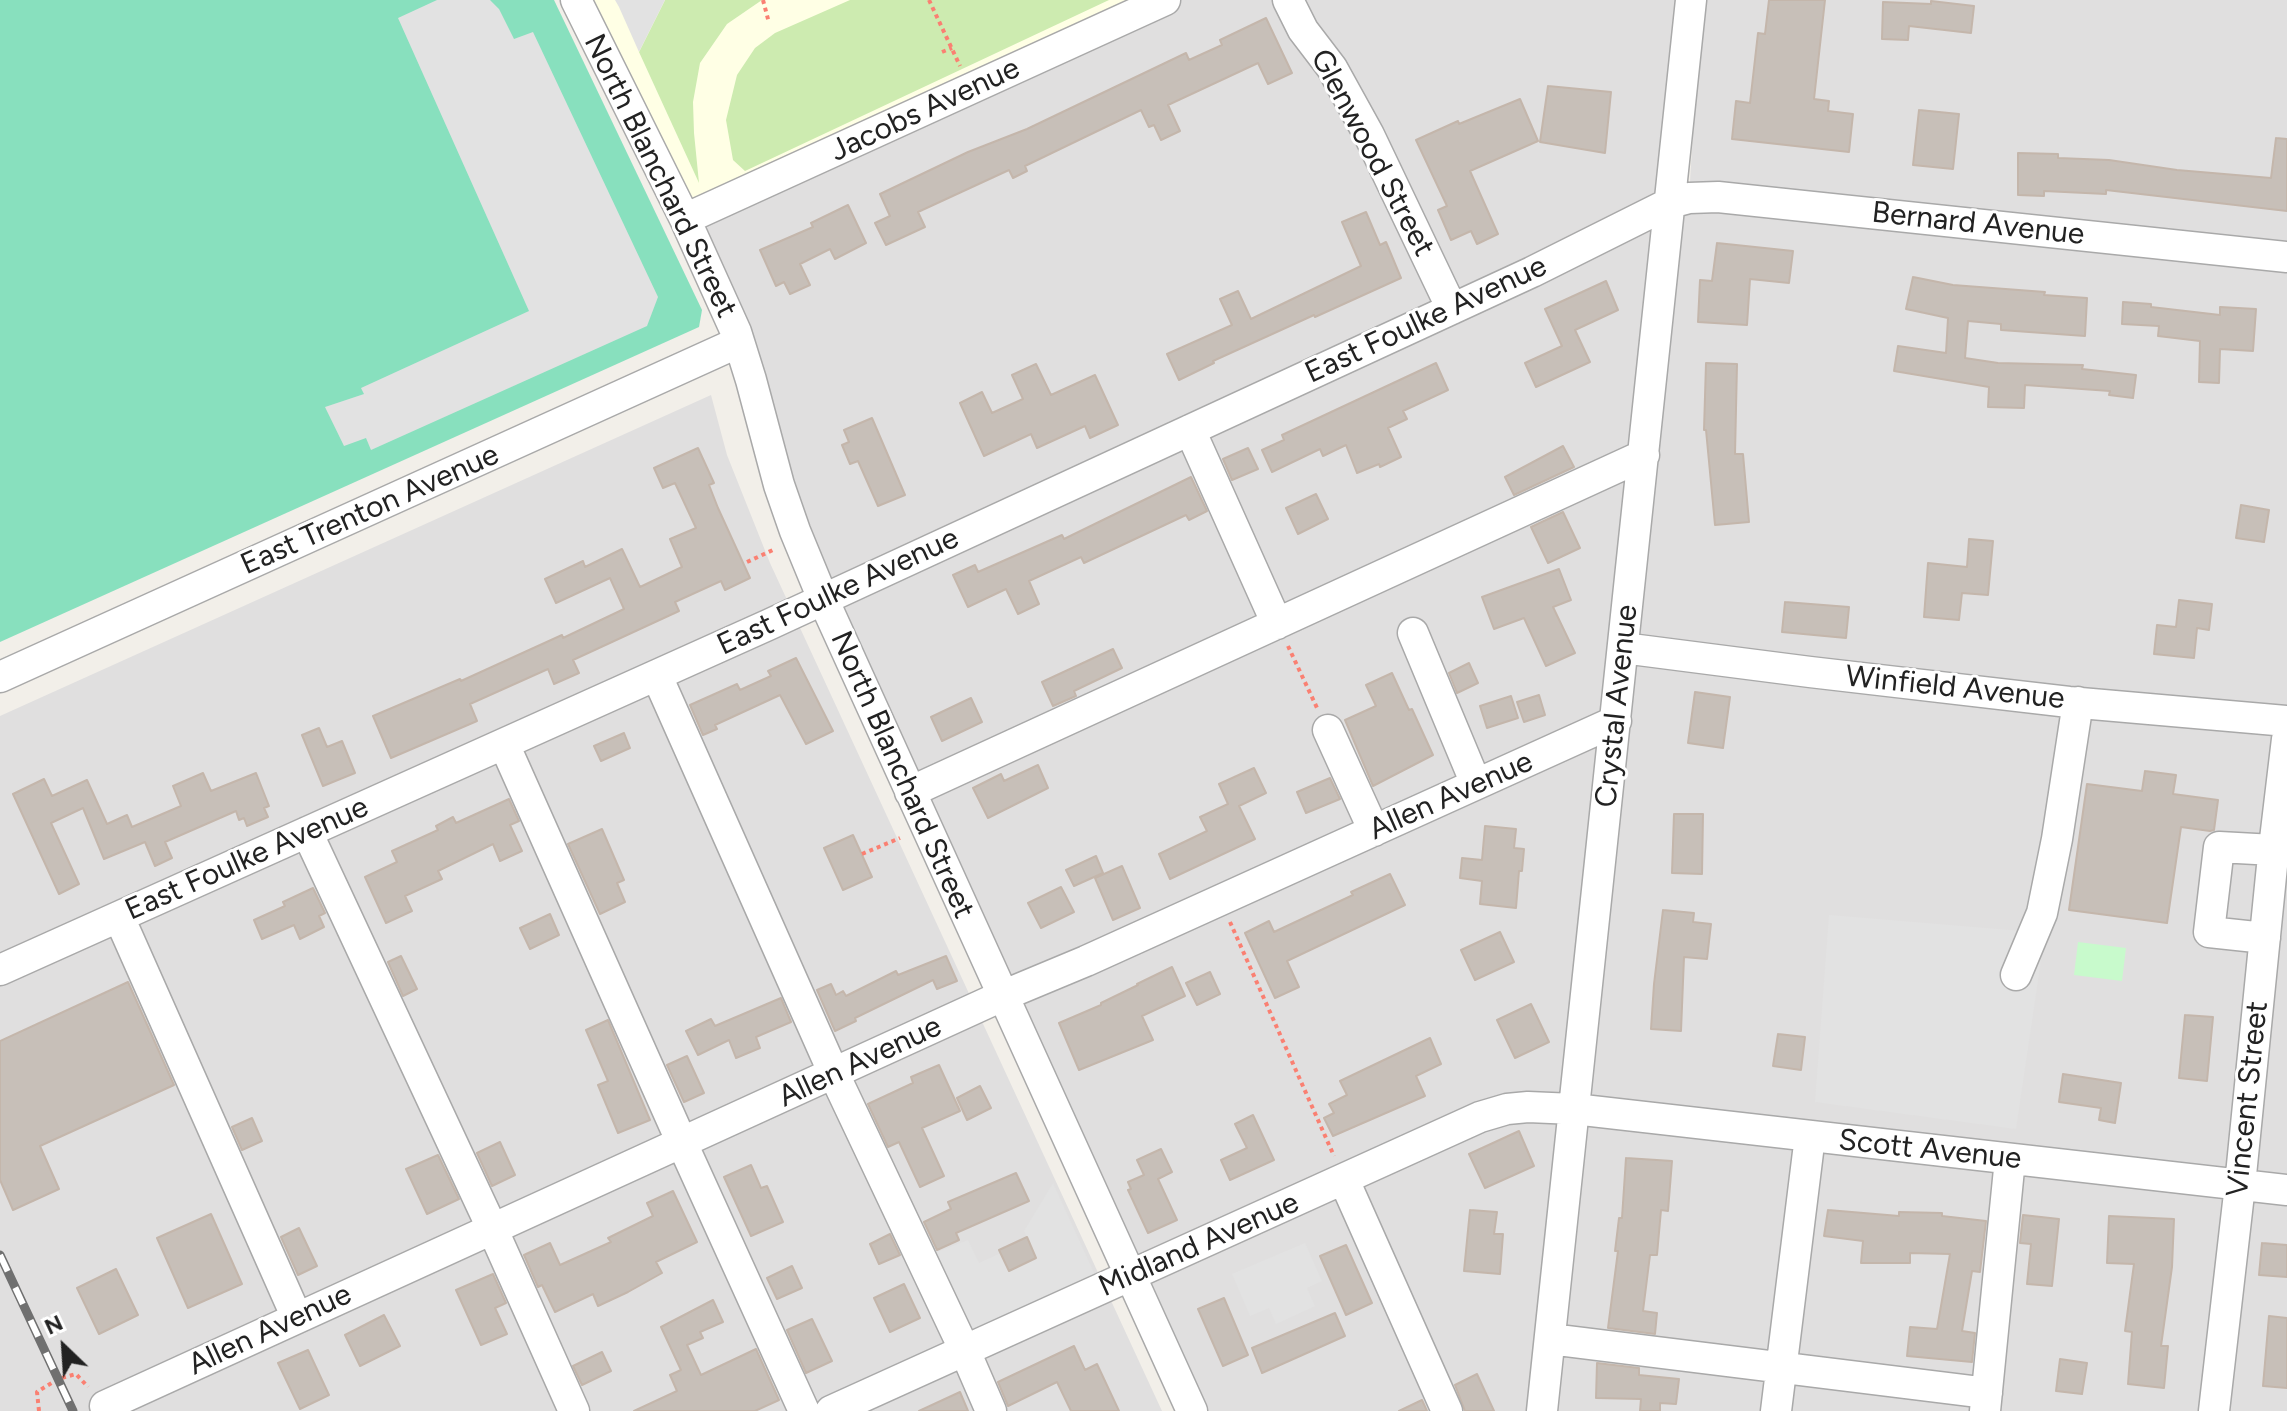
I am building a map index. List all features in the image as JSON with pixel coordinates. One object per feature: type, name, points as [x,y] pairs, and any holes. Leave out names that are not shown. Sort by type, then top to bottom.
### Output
[{"type":"street","name":"North Blanchard Street","points":[[576,0],[685,219],[739,342],[779,485],[823,599],[1192,1411]]},
{"type":"street","name":"Jacobs Avenue","points":[[685,219],[1165,0]]},
{"type":"street","name":"Glenwood Street","points":[[1288,0],[1303,30],[1332,68],[1369,135],[1452,309]]},
{"type":"street","name":"Crystal Avenue","points":[[1542,1411],[1691,0]]},
{"type":"street","name":"Bernard Avenue","points":[[1670,203],[1689,198],[1718,197],[2287,257]]},
{"type":"street","name":"East Foulke Avenue","points":[[0,970],[657,676],[1532,272],[1670,203]]},
{"type":"street","name":"East Trenton Avenue","points":[[0,677],[739,342]]},
{"type":"street","points":[[1190,430],[1277,624]]},
{"type":"street","points":[[910,792],[1644,455]]},
{"type":"street","points":[[1413,633],[1476,784]]},
{"type":"street","name":"Winfield Avenue","points":[[1623,648],[2078,702],[2287,721]]},
{"type":"street","points":[[657,676],[834,1074],[991,1411]]},
{"type":"street","points":[[2016,975],[2042,913],[2078,702]]},
{"type":"street","name":"Allen Avenue","points":[[105,1406],[1002,996],[1616,721]]},
{"type":"street","points":[[1328,730],[1374,831]]},
{"type":"street","name":"Vincent Street","points":[[2214,1411],[2287,739]]},
{"type":"street","points":[[504,744],[804,1411]]},
{"type":"street","points":[[307,832],[574,1411]]},
{"type":"street","points":[[2265,938],[2209,932],[2219,847],[2274,850]]},
{"type":"street","points":[[119,917],[297,1318]]},
{"type":"street","name":"Midland Avenue","points":[[831,1411],[1480,1117],[1528,1107],[1574,1109]]},
{"type":"street","name":"Scott Avenue","points":[[1574,1109],[2287,1190]]},
{"type":"street","points":[[1776,1411],[1810,1136]]},
{"type":"street","points":[[1550,1339],[1782,1368],[1986,1402],[2010,1159]]},
{"type":"street","points":[[1344,1180],[1447,1411]]},
{"type":"path","points":[[763,0],[769,23]]},
{"type":"path","points":[[929,0],[971,89]]},
{"type":"path","points":[[942,52],[952,48]]},
{"type":"path","points":[[747,562],[775,549]]},
{"type":"path","points":[[1277,624],[1328,730]]},
{"type":"path","points":[[862,854],[900,838]]},
{"type":"path","points":[[1220,900],[1344,1180]]},
{"type":"path","points":[[39,1411],[37,1392],[58,1379],[76,1374],[105,1406]]},
{"type":"shaded area","points":[[437,0],[490,0],[499,9],[514,39],[533,32],[658,297],[647,326],[371,450],[366,438],[344,446],[325,407],[364,394],[361,388],[529,311],[398,18]]},
{"type":"shaded area","points":[[576,0],[1691,0],[1670,202],[1689,198],[1701,0],[2287,0],[2287,1411],[1192,1411],[823,599],[751,380]]},
{"type":"shaded area","points":[[576,0],[1165,0],[685,219]]},
{"type":"shaded area","points":[[615,0],[665,0],[639,52],[619,7]]},
{"type":"shaded area","points":[[711,395],[727,455],[770,563],[1162,1411],[0,1411],[0,716]]},
{"type":"shaded area","points":[[1829,915],[2045,933],[2016,1129],[1815,1102]]},
{"type":"shaded area","points":[[1053,1183],[1096,1277],[965,1341],[927,1256],[968,1240],[979,1263],[1001,1253],[1036,1258],[1024,1231]]},
{"type":"shaded area","points":[[1305,1243],[1322,1281],[1307,1288],[1315,1306],[1276,1324],[1269,1308],[1250,1316],[1232,1274]]},
{"type":"green space","points":[[0,0],[554,0],[702,310],[699,327],[0,642]]},
{"type":"green space","points":[[665,0],[762,0],[727,24],[700,63],[693,102],[699,183],[639,52]]},
{"type":"green space","points":[[850,0],[1109,0],[745,171],[733,160],[726,120],[737,75],[755,48],[775,33]]},
{"type":"green space","points":[[2078,942],[2126,948],[2122,981],[2074,975]]},
{"type":"building","points":[[1769,0],[1825,0],[1814,99],[1829,101],[1828,111],[1853,114],[1849,152],[1732,139],[1736,101],[1750,103],[1758,33],[1765,34]]},
{"type":"building","points":[[1931,1],[1974,6],[1971,33],[1909,26],[1908,40],[1882,39],[1883,2],[1931,4]]},
{"type":"building","points":[[1266,18],[1292,73],[1268,84],[1258,63],[1168,105],[1180,131],[1161,140],[1154,125],[1149,127],[1141,110],[1025,166],[1027,171],[1013,178],[1009,170],[918,212],[925,227],[886,245],[875,223],[890,216],[880,194],[968,152],[1027,129],[1186,53],[1189,60],[1222,45],[1220,40]]},
{"type":"building","points":[[1548,86],[1611,92],[1605,153],[1540,142]]},
{"type":"building","points":[[1520,99],[1538,141],[1470,171],[1498,234],[1477,244],[1471,231],[1451,240],[1438,210],[1447,206],[1416,140]]},
{"type":"building","points":[[1919,110],[1959,114],[1953,169],[1913,165]]},
{"type":"building","points":[[2276,138],[2287,139],[2287,211],[2106,190],[2106,194],[2044,191],[2044,196],[2018,195],[2018,153],[2058,154],[2058,158],[2109,160],[2177,170],[2271,178]]},
{"type":"building","points":[[848,205],[866,243],[835,259],[830,249],[800,264],[810,285],[790,294],[784,282],[776,286],[760,250],[813,227],[811,223]]},
{"type":"building","points":[[1366,212],[1380,245],[1386,242],[1401,278],[1213,361],[1179,380],[1167,354],[1232,325],[1220,299],[1238,291],[1251,319],[1361,266],[1342,222]]},
{"type":"building","points":[[1717,243],[1793,251],[1789,283],[1750,279],[1747,325],[1698,322],[1700,280],[1712,281]]},
{"type":"building","points":[[1913,277],[1953,285],[2087,298],[2085,336],[2001,330],[2001,324],[1968,321],[1965,358],[1998,363],[2083,365],[2082,369],[2136,375],[2133,398],[2109,395],[2110,391],[2025,385],[2024,408],[1988,407],[1989,387],[1894,371],[1898,346],[1946,353],[1948,318],[1906,309]]},
{"type":"building","points":[[1606,281],[1618,310],[1575,330],[1590,362],[1536,387],[1525,363],[1562,346],[1545,309]]},
{"type":"building","points":[[2123,302],[2220,315],[2220,307],[2256,309],[2253,351],[2220,349],[2219,383],[2199,382],[2200,341],[2158,336],[2159,326],[2122,324]]},
{"type":"building","points":[[1436,363],[1448,390],[1403,411],[1407,419],[1388,428],[1401,457],[1357,473],[1346,445],[1323,456],[1320,449],[1272,472],[1262,450],[1284,440],[1282,435]]},
{"type":"building","points":[[1706,363],[1737,364],[1735,454],[1743,454],[1749,522],[1715,525],[1704,430]]},
{"type":"building","points":[[1036,364],[1051,395],[1095,375],[1118,425],[1090,438],[1085,426],[1037,448],[1031,434],[984,456],[960,403],[982,392],[992,413],[1023,399],[1012,375]]},
{"type":"building","points":[[872,418],[905,495],[878,506],[858,461],[850,464],[842,445],[849,442],[844,430]]},
{"type":"building","points":[[1563,446],[1574,467],[1514,495],[1505,477]]},
{"type":"building","points":[[698,448],[714,483],[709,485],[718,508],[750,578],[725,590],[721,581],[675,602],[679,611],[573,660],[579,673],[554,684],[548,669],[470,704],[477,721],[391,758],[373,716],[461,681],[562,635],[563,638],[624,609],[610,578],[556,603],[545,579],[583,561],[585,567],[622,549],[640,587],[682,567],[670,539],[696,528],[675,483],[663,488],[654,468]]},
{"type":"building","points":[[1248,448],[1258,469],[1232,480],[1223,459]]},
{"type":"building","points":[[1191,477],[1207,511],[1189,520],[1186,515],[1084,563],[1081,557],[1029,581],[1039,604],[1018,614],[1006,589],[968,607],[953,575],[975,565],[978,572],[1062,535],[1064,539]]},
{"type":"building","points":[[1316,494],[1328,519],[1298,534],[1286,508]]},
{"type":"building","points":[[2241,505],[2269,510],[2264,542],[2236,538]]},
{"type":"building","points":[[1563,512],[1580,548],[1548,563],[1531,527]]},
{"type":"building","points":[[1969,539],[1993,541],[1988,595],[1962,593],[1959,620],[1924,617],[1928,563],[1967,567]]},
{"type":"building","points":[[1559,569],[1571,600],[1553,607],[1575,653],[1546,666],[1524,618],[1494,629],[1482,597]]},
{"type":"building","points":[[2179,600],[2212,604],[2209,630],[2197,628],[2194,658],[2154,654],[2157,625],[2176,627]]},
{"type":"building","points":[[1785,602],[1849,607],[1846,638],[1782,632]]},
{"type":"building","points":[[1113,649],[1122,668],[1074,691],[1076,696],[1053,706],[1042,682]]},
{"type":"building","points":[[796,658],[833,731],[806,744],[780,695],[715,725],[717,729],[703,735],[690,705],[737,684],[740,690],[771,676],[768,671]]},
{"type":"building","points":[[1469,663],[1478,683],[1457,693],[1449,673]]},
{"type":"building","points":[[1392,673],[1433,755],[1373,786],[1345,720],[1376,706],[1366,685]]},
{"type":"building","points":[[1695,692],[1730,697],[1723,748],[1688,743]]},
{"type":"building","points":[[1539,695],[1545,715],[1524,722],[1517,702]]},
{"type":"building","points":[[1511,696],[1518,718],[1487,728],[1480,706]]},
{"type":"building","points":[[971,698],[982,722],[942,741],[931,717]]},
{"type":"building","points":[[319,728],[327,747],[342,741],[355,773],[323,786],[302,735]]},
{"type":"building","points":[[624,733],[630,748],[601,761],[594,746]]},
{"type":"building","points":[[1038,765],[1048,788],[988,818],[973,788],[1001,774],[1004,781]]},
{"type":"building","points":[[1254,768],[1266,793],[1239,806],[1255,839],[1170,879],[1159,854],[1207,831],[1200,817],[1228,804],[1219,784]]},
{"type":"building","points":[[2145,771],[2176,775],[2173,794],[2218,800],[2214,830],[2181,827],[2167,923],[2069,910],[2087,784],[2142,791]]},
{"type":"building","points":[[203,773],[211,791],[256,773],[269,806],[264,808],[268,817],[247,826],[244,818],[239,820],[236,811],[165,842],[172,858],[155,866],[145,842],[104,859],[83,808],[51,823],[79,884],[59,894],[13,794],[44,779],[52,796],[87,780],[107,824],[127,815],[132,827],[181,806],[173,786]]},
{"type":"building","points":[[1330,778],[1340,799],[1306,813],[1297,792]]},
{"type":"building","points":[[509,799],[519,821],[510,825],[522,851],[500,861],[493,844],[438,871],[442,879],[405,896],[412,911],[386,923],[365,877],[397,862],[392,851],[438,830],[436,826],[453,817],[456,823]]},
{"type":"building","points":[[1674,814],[1703,814],[1702,874],[1672,873]]},
{"type":"building","points":[[1485,826],[1516,829],[1514,848],[1524,849],[1516,908],[1480,904],[1482,881],[1460,878],[1462,858],[1482,860]]},
{"type":"building","points":[[602,829],[624,880],[617,883],[625,902],[600,914],[568,844]]},
{"type":"building","points":[[853,835],[872,877],[843,890],[824,848]]},
{"type":"building","points":[[1096,856],[1103,873],[1074,886],[1066,870]]},
{"type":"building","points":[[1122,866],[1140,908],[1113,920],[1095,878]]},
{"type":"building","points":[[1390,874],[1405,905],[1287,961],[1299,987],[1275,998],[1245,933],[1269,921],[1274,932]]},
{"type":"building","points":[[1061,887],[1074,912],[1041,928],[1028,903]]},
{"type":"building","points":[[313,888],[325,913],[319,916],[324,927],[300,939],[294,925],[262,939],[254,920],[285,906],[283,902]]},
{"type":"building","points":[[1663,910],[1694,913],[1693,922],[1711,924],[1707,959],[1684,957],[1681,1031],[1651,1029]]},
{"type":"building","points":[[550,914],[559,935],[530,949],[520,928]]},
{"type":"building","points":[[1500,932],[1514,962],[1475,980],[1461,950]]},
{"type":"building","points":[[401,956],[417,989],[403,996],[388,962]]},
{"type":"building","points":[[946,956],[957,981],[937,989],[933,980],[835,1031],[817,990],[831,984],[836,995],[843,991],[846,996],[896,971],[898,975]]},
{"type":"building","points":[[1172,967],[1185,996],[1142,1016],[1153,1040],[1079,1070],[1059,1023],[1101,1005]]},
{"type":"building","points":[[1210,972],[1220,994],[1197,1005],[1186,983]]},
{"type":"building","points":[[128,982],[174,1085],[40,1146],[59,1189],[13,1210],[0,1180],[0,1041]]},
{"type":"building","points":[[781,998],[791,1022],[756,1037],[760,1048],[736,1058],[729,1040],[698,1055],[686,1031],[711,1019],[715,1026]]},
{"type":"building","points":[[1531,1004],[1549,1042],[1515,1058],[1497,1020]]},
{"type":"building","points":[[2185,1015],[2213,1017],[2207,1081],[2179,1078]]},
{"type":"building","points":[[608,1020],[650,1120],[618,1133],[598,1085],[608,1081],[586,1030]]},
{"type":"building","points":[[1778,1034],[1805,1037],[1801,1070],[1773,1066]]},
{"type":"building","points":[[1430,1038],[1441,1064],[1416,1076],[1425,1096],[1333,1136],[1324,1118],[1334,1113],[1329,1104],[1347,1095],[1340,1081]]},
{"type":"building","points":[[687,1056],[704,1093],[684,1102],[667,1065]]},
{"type":"building","points":[[939,1065],[960,1111],[922,1128],[944,1176],[920,1187],[899,1142],[888,1147],[868,1104],[913,1083],[911,1077]]},
{"type":"building","points":[[2063,1074],[2121,1083],[2115,1123],[2099,1120],[2101,1108],[2059,1102]]},
{"type":"building","points":[[980,1086],[991,1108],[967,1120],[957,1098]]},
{"type":"building","points":[[1253,1115],[1274,1160],[1230,1180],[1221,1160],[1247,1148],[1235,1124]]},
{"type":"building","points":[[252,1118],[262,1141],[242,1150],[232,1127]]},
{"type":"building","points":[[1519,1131],[1534,1166],[1485,1188],[1469,1154]]},
{"type":"building","points":[[500,1142],[515,1175],[492,1186],[477,1153]]},
{"type":"building","points":[[1161,1149],[1172,1172],[1158,1179],[1177,1220],[1148,1233],[1128,1190],[1131,1189],[1128,1182],[1144,1175],[1137,1160]]},
{"type":"building","points":[[438,1155],[459,1199],[427,1214],[406,1169]]},
{"type":"building","points":[[1626,1158],[1672,1161],[1668,1211],[1661,1210],[1657,1255],[1650,1255],[1643,1311],[1657,1313],[1655,1334],[1608,1328]]},
{"type":"building","points":[[751,1165],[761,1188],[767,1186],[783,1222],[751,1236],[724,1177]]},
{"type":"building","points":[[1016,1173],[1029,1201],[956,1233],[959,1240],[937,1250],[924,1222],[951,1209],[948,1202]]},
{"type":"building","points":[[673,1191],[697,1242],[656,1262],[662,1273],[628,1292],[598,1306],[593,1294],[555,1312],[542,1285],[538,1287],[524,1255],[550,1243],[560,1265],[611,1242],[608,1238],[653,1216],[647,1203]]},
{"type":"building","points":[[1470,1210],[1497,1212],[1494,1234],[1503,1234],[1500,1274],[1464,1271]]},
{"type":"building","points":[[1828,1210],[1899,1216],[1899,1212],[1942,1213],[1942,1216],[1986,1221],[1980,1272],[1972,1271],[1962,1331],[1975,1333],[1972,1362],[1907,1356],[1910,1327],[1937,1329],[1950,1254],[1910,1253],[1910,1263],[1861,1263],[1863,1241],[1824,1236]]},
{"type":"building","points":[[211,1214],[242,1284],[188,1308],[157,1238]]},
{"type":"building","points":[[2023,1215],[2059,1219],[2052,1286],[2027,1284],[2031,1244],[2020,1243]]},
{"type":"building","points":[[2109,1216],[2174,1219],[2172,1267],[2161,1346],[2168,1346],[2164,1388],[2128,1384],[2132,1332],[2125,1331],[2134,1264],[2107,1263]]},
{"type":"building","points":[[299,1228],[317,1266],[298,1275],[281,1237]]},
{"type":"building","points":[[890,1234],[900,1255],[879,1264],[870,1244]]},
{"type":"building","points":[[1027,1237],[1036,1258],[1009,1271],[999,1250]]},
{"type":"building","points":[[2262,1243],[2287,1245],[2287,1277],[2259,1275]]},
{"type":"building","points":[[1346,1245],[1372,1303],[1346,1315],[1320,1256]]},
{"type":"building","points":[[792,1266],[802,1288],[777,1299],[767,1278]]},
{"type":"building","points":[[116,1269],[138,1315],[99,1334],[77,1288]]},
{"type":"building","points":[[493,1274],[506,1303],[495,1308],[507,1334],[481,1345],[456,1290]]},
{"type":"building","points":[[904,1284],[920,1318],[890,1332],[874,1298]]},
{"type":"building","points":[[1224,1298],[1248,1355],[1223,1366],[1198,1309]]},
{"type":"building","points":[[713,1300],[723,1322],[700,1332],[703,1338],[687,1345],[701,1375],[756,1349],[779,1400],[755,1411],[634,1411],[677,1391],[670,1375],[681,1370],[661,1327]]},
{"type":"building","points":[[1335,1313],[1345,1336],[1262,1373],[1252,1348]]},
{"type":"building","points":[[384,1315],[400,1346],[360,1366],[345,1335]]},
{"type":"building","points":[[2269,1316],[2287,1318],[2287,1388],[2263,1386]]},
{"type":"building","points":[[812,1319],[832,1361],[806,1373],[787,1330]]},
{"type":"building","points":[[1074,1346],[1085,1370],[1097,1364],[1119,1411],[1071,1411],[1057,1382],[1008,1406],[998,1382]]},
{"type":"building","points":[[308,1350],[329,1395],[300,1409],[278,1363]]},
{"type":"building","points":[[602,1352],[611,1371],[582,1385],[573,1366]]},
{"type":"building","points":[[2060,1359],[2087,1363],[2082,1394],[2056,1391]]},
{"type":"building","points":[[1597,1363],[1639,1368],[1639,1375],[1679,1379],[1676,1404],[1660,1403],[1660,1411],[1640,1411],[1641,1399],[1596,1398]]},
{"type":"building","points":[[1477,1374],[1494,1411],[1465,1411],[1455,1385]]},
{"type":"building","points":[[960,1392],[968,1411],[919,1411]]},
{"type":"building","points":[[1422,1400],[1427,1411],[1399,1411]]},
{"type":"railway","points":[[0,1255],[73,1411]]}]
